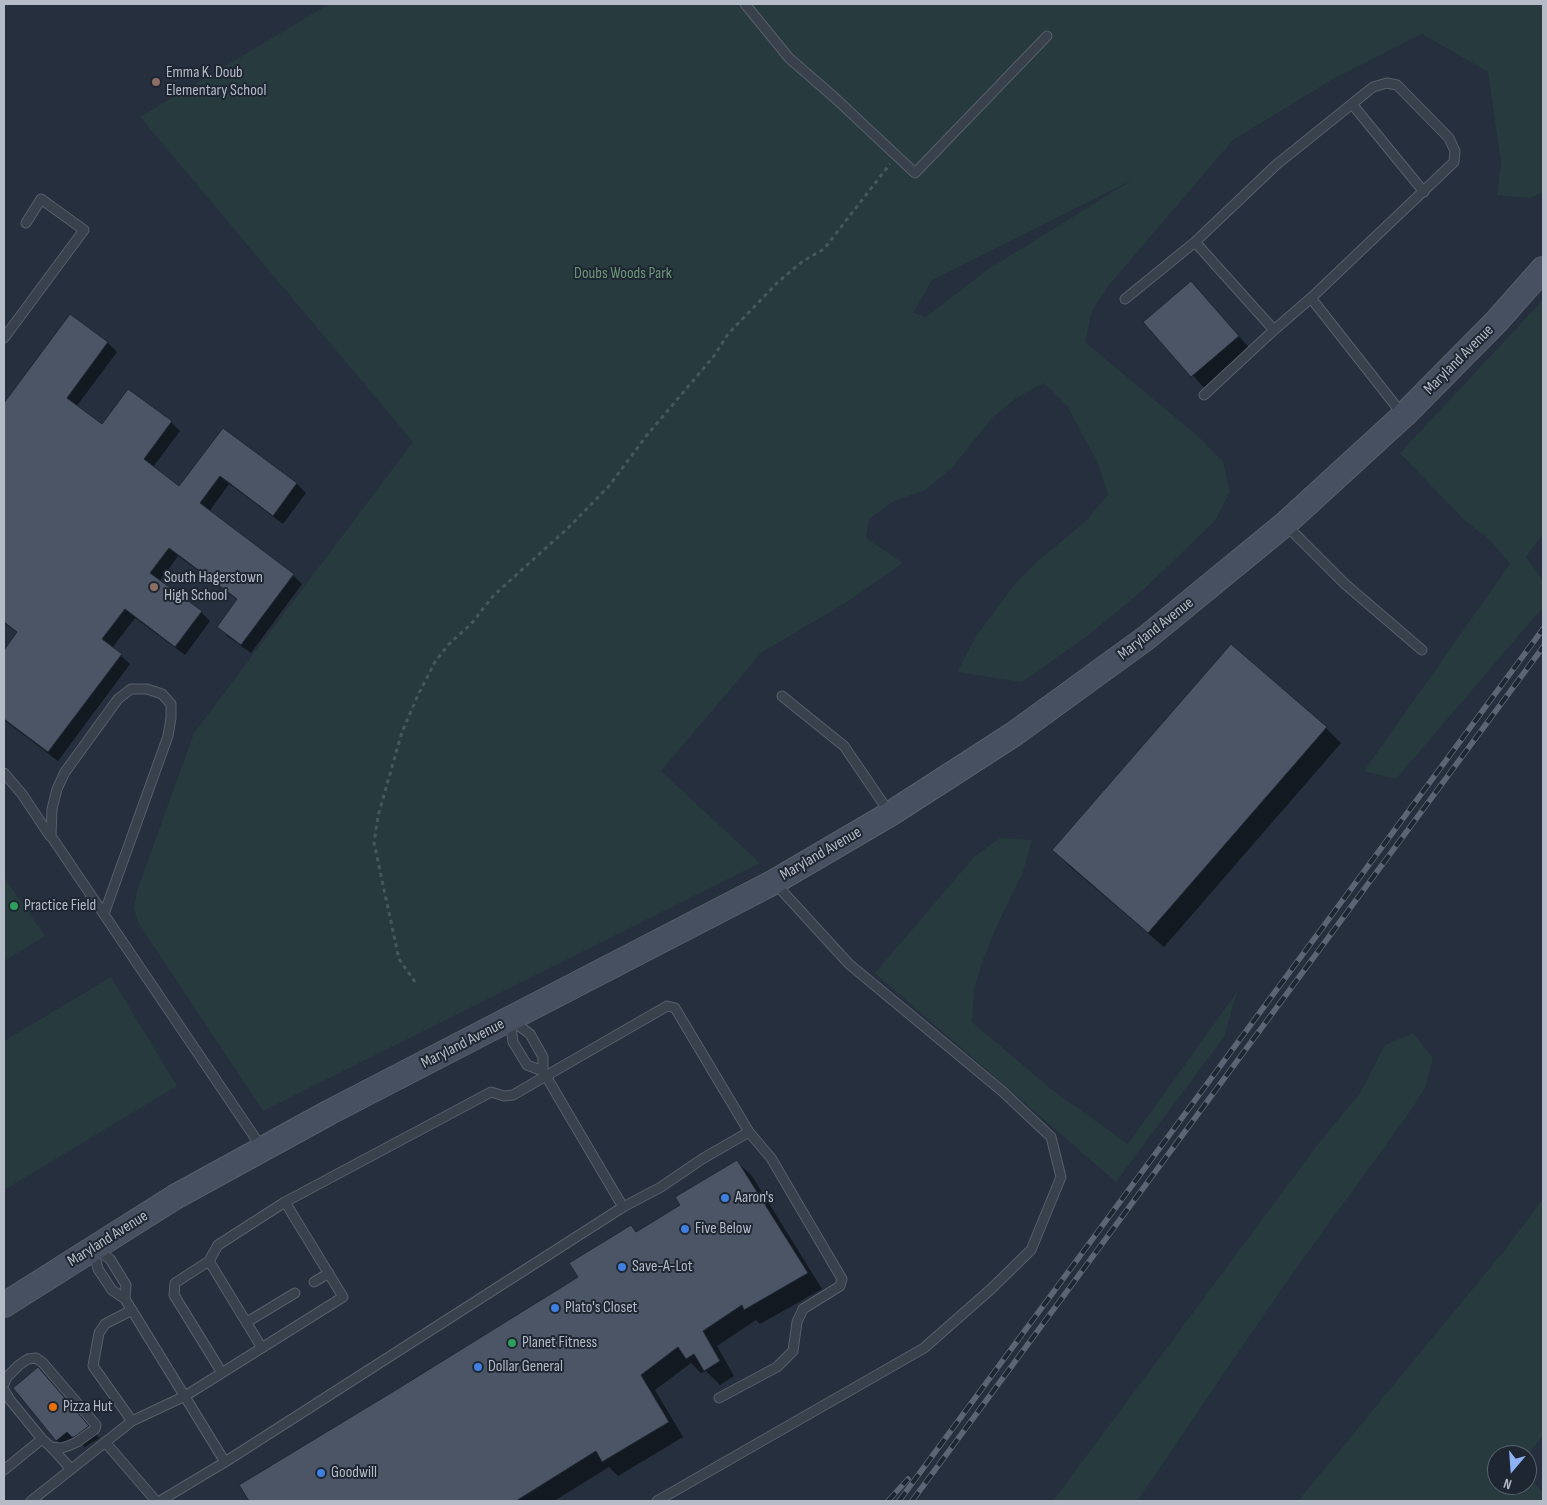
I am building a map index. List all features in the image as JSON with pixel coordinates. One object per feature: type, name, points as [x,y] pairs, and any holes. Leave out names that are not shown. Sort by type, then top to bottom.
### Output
[{"type":"main road","name":"Maryland Avenue","points":[[4,1305],[175,1197],[262,1148],[774,882],[890,814],[1014,734],[1146,638],[1285,524],[1404,415],[1496,322],[1543,269]]},
{"type":"lane","points":[[745,4],[789,58],[915,173],[1047,36]]},
{"type":"lane","points":[[1125,299],[1195,242],[1276,165],[1373,87],[1387,83],[1397,85],[1449,138],[1455,152],[1454,162],[1311,298],[1204,395]]},
{"type":"lane","points":[[1352,104],[1424,192]]},
{"type":"lane","points":[[4,338],[84,230],[41,199],[26,223]]},
{"type":"lane","points":[[1195,242],[1274,330]]},
{"type":"lane","points":[[1311,298],[1404,415]]},
{"type":"lane","points":[[1285,524],[1345,584],[1422,650]]},
{"type":"lane","points":[[50,836],[52,809],[57,789],[65,772],[118,699],[131,689],[147,689],[162,694],[171,704],[168,736],[104,914]]},
{"type":"lane","points":[[782,696],[844,746],[890,814]]},
{"type":"lane","points":[[4,773],[22,794],[262,1148]]},
{"type":"lane","points":[[657,1501],[924,1348],[991,1289],[1031,1250],[1061,1177],[1050,1137],[1002,1091],[849,964],[774,882]]},
{"type":"lane","points":[[222,1373],[174,1295],[175,1283],[209,1261],[218,1245],[285,1202],[491,1092],[504,1096],[513,1095],[544,1074],[666,1006],[675,1008],[749,1132],[771,1158],[842,1279],[840,1286],[803,1310],[797,1322],[793,1351],[778,1367],[718,1398]]},
{"type":"lane","points":[[510,1020],[513,1042],[526,1065],[544,1074]]},
{"type":"lane","points":[[510,1020],[530,1034],[543,1057],[544,1074],[623,1208]]},
{"type":"lane","points":[[160,1501],[225,1462],[623,1208],[749,1132]]},
{"type":"lane","points":[[31,1501],[132,1421],[185,1396],[343,1297],[285,1202]]},
{"type":"lane","points":[[93,1248],[110,1259],[126,1285],[126,1299],[132,1310],[225,1462]]},
{"type":"lane","points":[[93,1248],[98,1269],[112,1290],[126,1299]]},
{"type":"lane","points":[[209,1261],[262,1348]]},
{"type":"lane","points":[[314,1282],[329,1273]]},
{"type":"lane","points":[[247,1322],[295,1293]]},
{"type":"lane","points":[[132,1310],[105,1324],[99,1333],[93,1366],[132,1421]]},
{"type":"lane","points":[[4,1384],[7,1377],[18,1365],[28,1359],[36,1358],[44,1362],[96,1425],[95,1428],[77,1442],[61,1448],[51,1447]]},
{"type":"lane","points":[[4,1390],[7,1402],[71,1469]]},
{"type":"lane","points":[[4,1470],[42,1439]]},
{"type":"lane","points":[[105,1442],[156,1501]]},
{"type":"path","points":[[415,982],[399,959],[374,843],[378,816],[402,732],[435,662],[448,645],[471,624],[494,594],[568,528],[608,486],[647,434],[714,356],[728,334],[779,281],[803,261],[824,249],[867,195],[880,174],[897,156]]},
{"type":"green space","name":"Doubs Woods Park","points":[[329,4],[1543,4],[1543,192],[1529,198],[1497,195],[1501,162],[1488,72],[1422,34],[1333,79],[1233,140],[1109,285],[1092,311],[1085,342],[1201,439],[1223,462],[1230,492],[1215,521],[1142,591],[1090,634],[1022,682],[957,672],[977,635],[1015,584],[1038,561],[1087,520],[1108,494],[1098,463],[1067,406],[1044,383],[1016,398],[992,418],[951,469],[925,490],[894,501],[869,519],[866,538],[903,563],[850,600],[761,653],[661,771],[760,863],[263,1111],[138,922],[134,909],[137,891],[194,733],[413,442],[140,117]],"holes":[[[1134,179],[987,270],[926,317],[913,313],[932,280]]]},
{"type":"green space","points":[[1543,300],[1543,533],[1526,557],[1543,580],[1543,607],[1396,779],[1364,771],[1510,564],[1490,540],[1464,520],[1400,453]]},
{"type":"green space","points":[[1000,838],[1032,840],[1023,872],[983,960],[974,990],[972,1022],[1051,1089],[1128,1144],[1237,992],[1224,1037],[1116,1182],[875,973],[974,857]]},
{"type":"green space","name":"Practice Field","points":[[4,877],[45,936],[4,961]]},
{"type":"green space","points":[[111,977],[177,1086],[4,1190],[4,1041]]},
{"type":"green space","points":[[1413,1033],[1433,1058],[1425,1088],[1407,1116],[1289,1278],[1137,1501],[1053,1501],[1319,1143],[1360,1093],[1385,1045]]},
{"type":"green space","points":[[1543,1199],[1543,1436],[1535,1445],[1487,1445],[1487,1495],[1537,1495],[1537,1486],[1543,1492],[1543,1501],[1298,1501],[1503,1252]]},
{"type":"building","points":[[1191,281],[1239,336],[1191,377],[1143,322]]},
{"type":"building","name":"South Hagerstown High School","points":[[70,314],[108,342],[67,398],[102,424],[128,389],[172,421],[144,459],[179,486],[223,428],[297,483],[273,516],[220,476],[200,503],[294,574],[241,645],[217,627],[237,599],[169,548],[150,573],[202,611],[175,647],[125,609],[102,639],[122,654],[48,752],[4,719],[4,650],[17,632],[4,622],[4,403]]},
{"type":"building","points":[[1231,644],[1327,727],[1148,933],[1052,850]]},
{"type":"building","points":[[737,1160],[808,1273],[744,1310],[742,1305],[703,1331],[720,1361],[704,1371],[694,1354],[686,1359],[678,1347],[641,1375],[669,1422],[602,1462],[596,1451],[516,1501],[249,1501],[239,1485],[578,1277],[569,1263],[631,1225],[636,1232],[680,1205],[675,1197]]},
{"type":"building","name":"Pizza Hut","points":[[38,1367],[89,1426],[74,1437],[67,1432],[56,1441],[13,1388]]},
{"type":"railway","points":[[899,1501],[1543,629]]},
{"type":"railway","points":[[912,1501],[1543,647]]},
{"type":"railway","points":[[888,1501],[908,1479]]},
{"type":"place","name":"Emma K. Doub Elementary School","points":[[156,82]]},
{"type":"place","name":"South Hagerstown High School","points":[[154,587]]},
{"type":"place","name":"Practice Field","points":[[14,906]]},
{"type":"place","name":"Aaron's","points":[[725,1198]]},
{"type":"place","name":"Five Below","points":[[685,1229]]},
{"type":"place","name":"Save-A-Lot","points":[[622,1267]]},
{"type":"place","name":"Plato's Closet","points":[[555,1308]]},
{"type":"place","name":"Planet Fitness","points":[[512,1343]]},
{"type":"place","name":"Dollar General","points":[[478,1367]]},
{"type":"place","name":"Pizza Hut","points":[[53,1407]]},
{"type":"place","name":"Goodwill","points":[[321,1473]]}]
